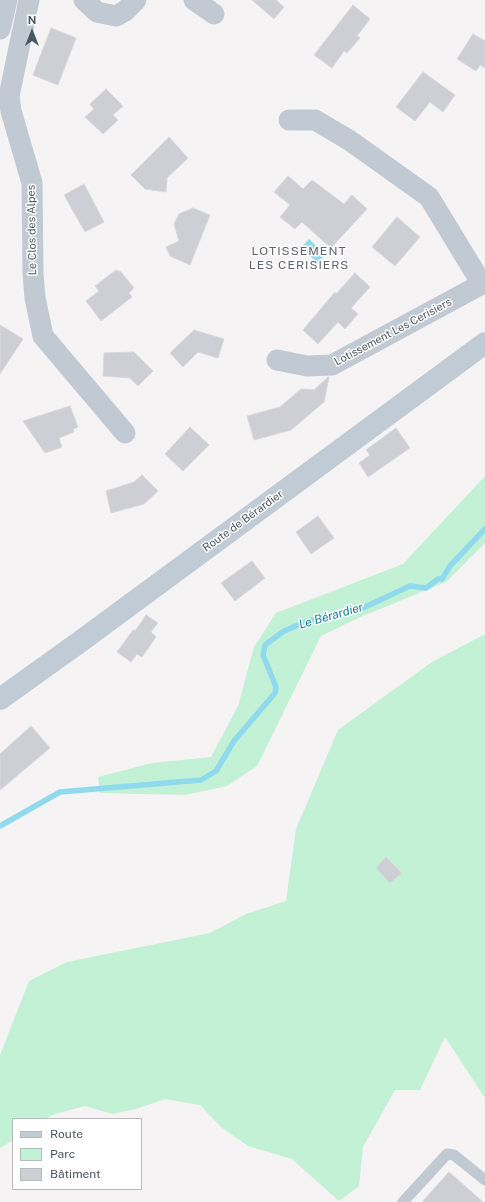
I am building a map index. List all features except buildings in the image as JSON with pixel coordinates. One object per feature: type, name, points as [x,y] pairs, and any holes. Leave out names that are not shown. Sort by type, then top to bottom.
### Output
[{"type":"main road","name":"Route de Bérardier","points":[[0,699],[88,636],[485,343]]},
{"type":"street","points":[[0,29],[7,0]]},
{"type":"street","name":"Le Clos des Alpes","points":[[29,0],[9,96],[11,111],[32,183],[32,273],[35,298],[43,336],[125,433]]},
{"type":"street","points":[[84,0],[97,12],[116,16],[126,11],[136,0]]},
{"type":"street","points":[[194,0],[214,14]]},
{"type":"street","name":"Lotissement Les Cerisiers","points":[[277,360],[307,366],[332,366],[484,284],[429,198],[349,140],[315,120],[289,120]]},
{"type":"lane","points":[[403,1202],[447,1154],[454,1155],[485,1180]]},
{"type":"green space","points":[[485,476],[485,543],[446,582],[358,618],[321,636],[257,766],[227,786],[185,795],[100,793],[98,777],[152,763],[211,757],[238,706],[254,647],[276,613],[403,564]]},
{"type":"green space","points":[[485,634],[485,1098],[445,1037],[420,1090],[395,1090],[363,1147],[359,1186],[339,1201],[292,1159],[248,1146],[221,1127],[200,1105],[165,1099],[136,1109],[112,1114],[85,1106],[52,1115],[48,1118],[12,1118],[12,1141],[0,1148],[0,1055],[29,981],[67,962],[210,933],[246,914],[286,901],[296,829],[338,730],[432,662]]},
{"type":"water","points":[[309,239],[325,254],[318,263],[301,248]]},
{"type":"waterway","name":"Le Bérardier","points":[[0,826],[60,792],[201,780],[216,771],[234,741],[275,693],[276,687],[263,655],[265,645],[284,631],[308,621],[363,608],[410,586],[426,588],[438,579],[442,579],[450,566],[485,529]]},
{"type":"district","name":"LOTISSEMENT LES CERISIERS","points":[[299,258]]}]
